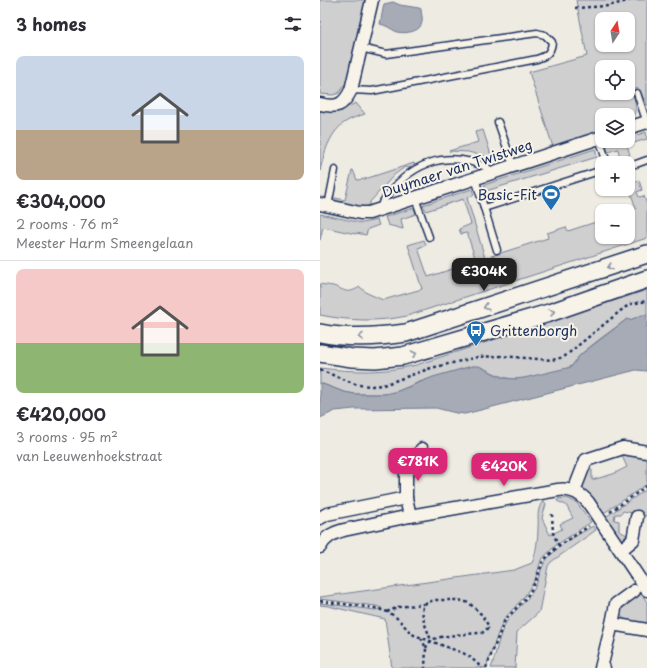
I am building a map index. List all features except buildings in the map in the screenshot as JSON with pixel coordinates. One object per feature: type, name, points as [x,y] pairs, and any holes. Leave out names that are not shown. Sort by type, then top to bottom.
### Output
[{"type":"street","points":[[320,104],[338,106],[346,100],[351,90],[372,0]]},
{"type":"street","points":[[635,126],[647,123]]},
{"type":"street","name":"Duymaer van Twistweg","points":[[324,205],[363,214],[368,213],[595,139]]},
{"type":"street","points":[[320,333],[349,337],[377,337],[406,333],[647,254]]},
{"type":"street","points":[[320,353],[352,358],[375,359],[403,356],[549,313],[647,280]]},
{"type":"street","points":[[574,491],[586,460],[624,448],[647,452]]},
{"type":"street","points":[[410,516],[406,498],[406,475],[422,449]]},
{"type":"street","points":[[321,541],[334,533],[344,530],[410,516],[568,489],[583,496],[647,590]]},
{"type":"street","points":[[320,518],[327,514],[406,498]]},
{"type":"street","points":[[621,550],[633,540],[637,518]]},
{"type":"street","points":[[602,668],[616,604],[634,591]]},
{"type":"street","points":[[612,624],[647,630]]},
{"type":"lane","points":[[351,90],[372,91],[537,59],[546,56],[552,48],[552,42],[545,35],[537,32],[386,54],[361,48]]},
{"type":"lane","points":[[637,93],[647,123]]},
{"type":"lane","points":[[498,122],[513,166]]},
{"type":"lane","points":[[384,208],[382,203],[392,189],[400,180],[417,168],[452,159],[476,163],[488,168],[490,173]]},
{"type":"lane","points":[[636,164],[647,160]]},
{"type":"lane","points":[[324,205],[336,170]]},
{"type":"lane","points":[[484,208],[595,172]]},
{"type":"lane","points":[[475,178],[497,250]]},
{"type":"lane","points":[[415,198],[429,237]]},
{"type":"path","points":[[575,8],[588,6],[608,6],[631,0]]},
{"type":"path","points":[[320,370],[358,385],[372,386],[383,384],[431,368],[478,357],[500,356],[552,360],[564,357],[624,308],[647,301]]},
{"type":"path","points":[[486,668],[505,620],[526,598],[536,580],[543,561],[559,546],[647,486]]},
{"type":"path","points":[[552,514],[553,533],[559,546]]},
{"type":"path","points":[[387,612],[398,607],[425,604],[431,600],[459,600],[469,603],[481,614],[488,625],[488,628],[482,633],[474,632],[435,638],[430,641],[426,646],[425,668]]},
{"type":"path","points":[[320,601],[376,608],[387,612],[397,618],[409,631],[421,638],[463,653],[482,668]]},
{"type":"path","points":[[425,604],[423,606],[423,621],[430,641]]},
{"type":"path","points":[[421,638],[426,648]]},
{"type":"shaded area","points":[[320,0],[369,0],[348,86],[344,85],[339,93],[333,95],[320,94]]},
{"type":"shaded area","points":[[576,0],[647,0],[647,106],[640,92],[635,93],[635,60],[595,60],[595,100],[634,100],[635,108],[595,108],[595,133],[553,147],[529,72],[587,56]]},
{"type":"shaded area","points":[[393,2],[400,5],[421,9],[422,20],[419,28],[412,32],[400,33],[380,24],[384,4]]},
{"type":"shaded area","points":[[356,103],[365,114],[347,121],[336,130],[326,150],[320,171],[320,111],[337,112]]},
{"type":"shaded area","points":[[483,130],[492,158],[468,152],[449,151],[478,142],[475,132]]},
{"type":"shaded area","points":[[646,132],[647,139],[635,143],[635,136]]},
{"type":"shaded area","points":[[607,148],[628,148],[630,155],[620,156],[618,149],[608,152]]},
{"type":"shaded area","points":[[595,149],[597,156],[595,158],[486,191],[484,185]]},
{"type":"shaded area","points":[[414,163],[415,166],[410,168],[405,167],[394,175],[370,202],[370,207],[364,209],[335,202],[335,198],[345,200],[352,170],[357,180],[365,179]]},
{"type":"shaded area","points":[[639,180],[642,190],[637,192],[639,197],[644,196],[647,205],[647,238],[635,242],[636,209],[632,196],[635,196],[635,181]]},
{"type":"shaded area","points":[[472,189],[474,195],[467,198],[485,258],[548,238],[547,233],[566,227],[568,231],[595,222],[595,244],[629,244],[407,316],[364,320],[342,319],[320,315],[320,284],[349,291],[360,287],[367,293],[383,300],[422,289],[408,245],[424,240],[426,245],[418,248],[428,277],[476,261],[467,233],[461,234],[459,229],[471,224],[463,199],[426,211],[423,205]]},
{"type":"shaded area","points":[[414,208],[416,214],[401,219],[403,229],[388,225],[385,217]]},
{"type":"shaded area","points":[[320,214],[362,223],[377,220],[379,225],[368,229],[366,235],[323,227],[320,240]]},
{"type":"shaded area","points":[[647,290],[647,315],[629,320],[627,319],[580,355],[572,366],[559,371],[533,377],[513,379],[502,377],[483,368],[472,366],[385,394],[355,394],[344,392],[320,383],[320,368],[380,371],[404,368]]},
{"type":"shaded area","points":[[642,315],[647,315],[647,371],[636,370],[465,414],[436,408],[354,409],[335,411],[320,418],[320,383],[344,392],[355,394],[385,394],[398,391],[433,377],[472,366],[479,366],[503,378],[524,378],[571,367],[580,355],[627,319],[630,320]]},
{"type":"shaded area","points":[[628,454],[647,458],[647,484],[601,515],[591,497],[583,488],[583,483],[588,470],[592,470],[592,480],[613,474],[627,467],[622,456]]},
{"type":"shaded area","points":[[647,489],[647,516],[623,511],[621,514],[615,514],[614,520],[619,521],[619,531],[627,535],[622,541],[604,518]]},
{"type":"shaded area","points":[[567,498],[577,503],[591,522],[555,546],[541,560],[535,580],[524,597],[504,619],[486,668],[392,668],[385,619],[320,605],[320,603],[375,610],[382,608],[320,599],[320,597],[514,570],[532,563],[537,541],[538,512],[542,502],[544,501],[546,504],[542,518],[550,535],[562,529],[560,524],[573,518],[566,505],[557,501],[558,499]]},
{"type":"shaded area","points":[[593,526],[596,530],[551,562],[548,566],[539,612],[517,632],[515,668],[491,668],[504,626],[533,591],[545,562],[564,544]]},
{"type":"shaded area","points":[[641,593],[647,602],[647,625],[629,622],[621,616],[622,607]]},
{"type":"place","name":"Basic-Fit","points":[[551,211]]},
{"type":"place","name":"Grittenborgh","points":[[476,347]]}]
